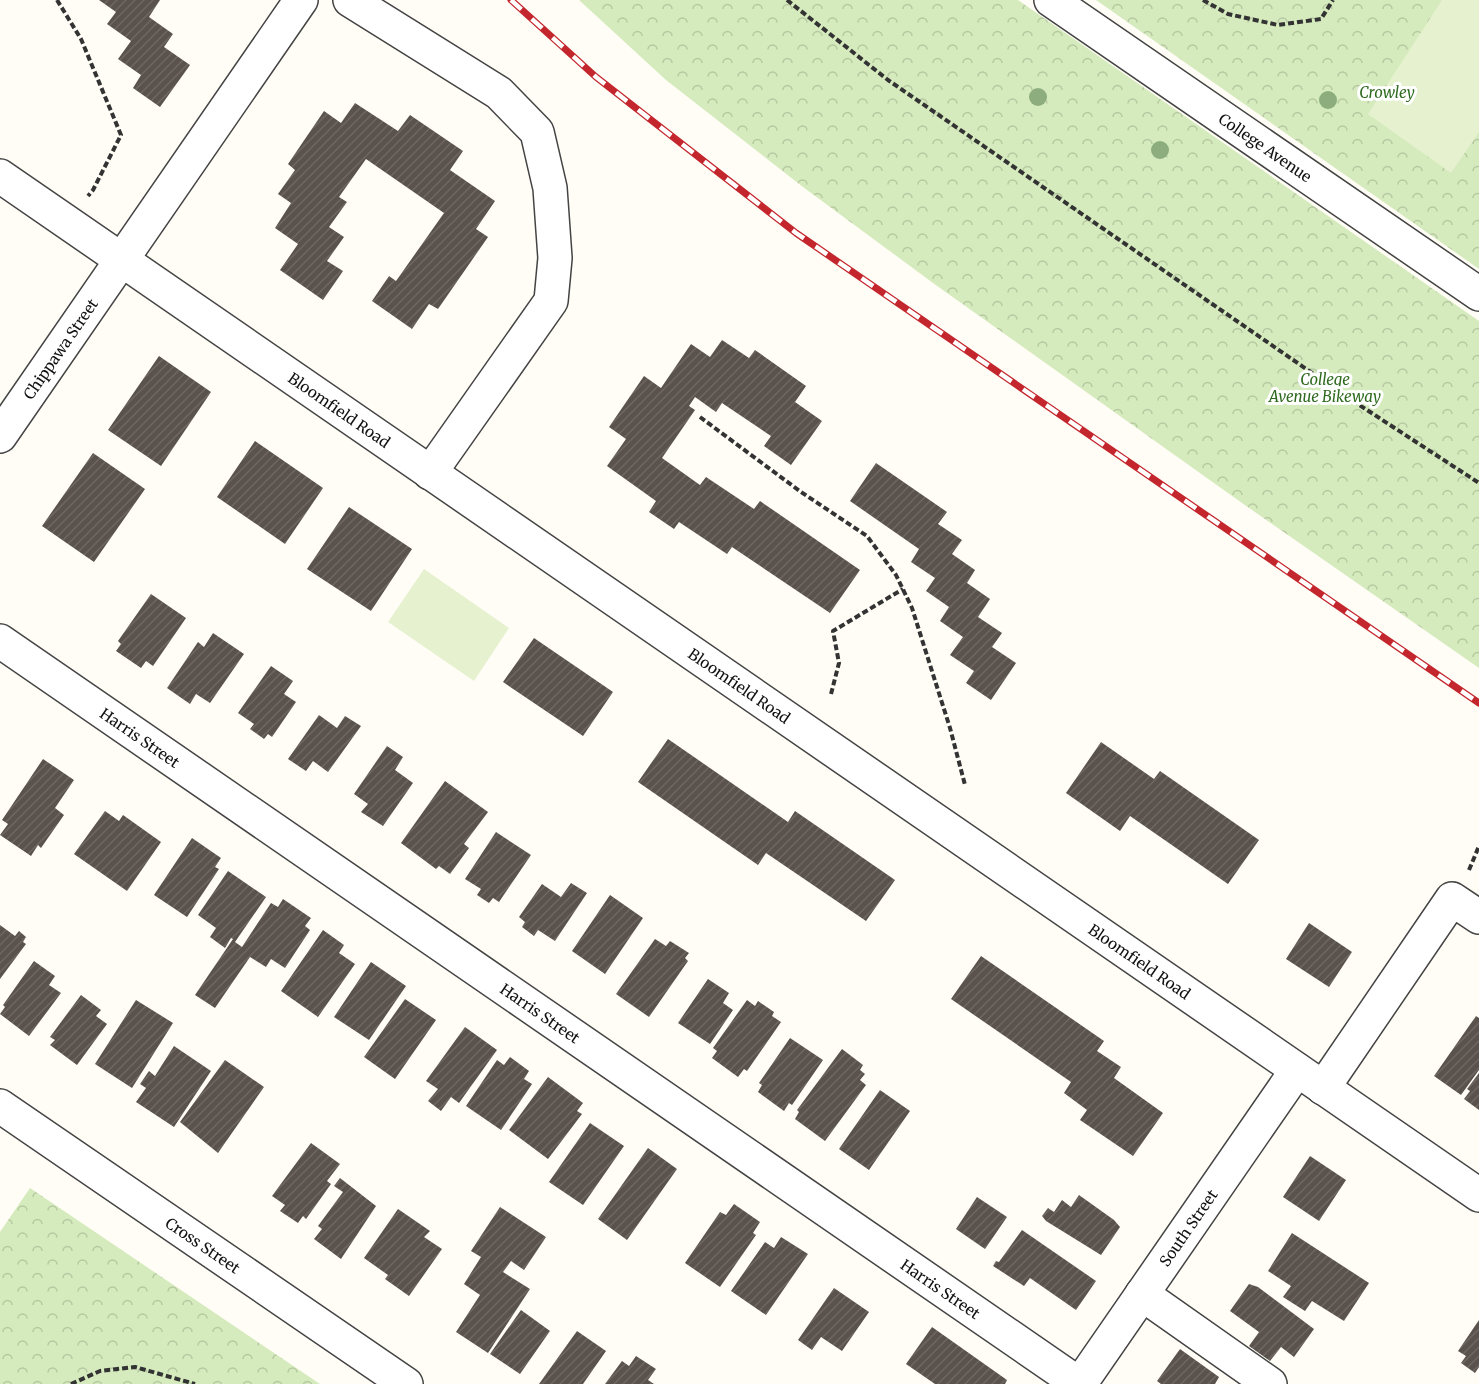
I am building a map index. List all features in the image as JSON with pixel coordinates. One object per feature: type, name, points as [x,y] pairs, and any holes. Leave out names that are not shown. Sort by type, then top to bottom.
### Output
[{"type":"street","name":"Chippawa Street","points":[[0,436],[301,0]]},
{"type":"street","points":[[350,0],[499,93],[537,132],[550,188],[555,258],[551,301],[430,473]]},
{"type":"street","name":"College Avenue","points":[[1051,0],[1479,294]]},
{"type":"street","name":"Bloomfield Road","points":[[0,176],[1479,1195]]},
{"type":"street","name":"Harris Street","points":[[0,641],[1079,1384]]},
{"type":"street","name":"South Street","points":[[1079,1384],[1142,1294],[1452,899],[1479,917]]},
{"type":"street","name":"Cross Street","points":[[0,1106],[406,1384]]},
{"type":"street","points":[[1142,1294],[1270,1384]]},
{"type":"path","points":[[57,0],[81,39],[121,135],[93,190],[66,222]]},
{"type":"path","points":[[787,0],[888,80],[1341,393],[1479,483]]},
{"type":"path","points":[[1203,0],[1228,14],[1278,25],[1322,19],[1333,0]]},
{"type":"path","points":[[700,417],[801,492],[867,536],[896,574],[912,608],[950,728],[965,785]]},
{"type":"path","points":[[831,694],[839,663],[833,631],[903,589]]},
{"type":"path","points":[[71,1384],[100,1371],[135,1367],[195,1384]]},
{"type":"green space","name":"College Avenue Bikeway","points":[[579,0],[1018,0],[1479,321],[1479,668],[1242,503],[933,283],[803,187],[666,80]]},
{"type":"green space","name":"Crowley","points":[[1096,0],[1479,0],[1479,269]]},
{"type":"green space","points":[[1442,0],[1479,0],[1479,132],[1451,173],[1368,114]]},
{"type":"green space","points":[[424,569],[509,628],[474,681],[388,622]]},
{"type":"green space","points":[[30,1188],[320,1384],[0,1384],[0,1232]]},
{"type":"building","points":[[99,0],[160,0],[149,17],[173,34],[164,47],[190,65],[160,107],[133,88],[141,75],[118,59],[131,41],[107,24],[116,12]]},
{"type":"building","points":[[355,103],[398,131],[410,115],[463,151],[450,170],[495,201],[476,229],[488,237],[438,309],[429,304],[412,329],[372,301],[389,276],[396,281],[444,213],[366,159],[339,197],[347,202],[329,227],[344,237],[327,261],[343,271],[323,300],[280,270],[298,244],[275,228],[291,203],[278,194],[295,170],[288,164],[324,111],[341,123]]},
{"type":"building","points":[[722,340],[749,358],[755,350],[806,386],[795,402],[822,421],[791,465],[764,446],[771,436],[722,403],[716,412],[695,397],[689,406],[695,410],[662,458],[700,485],[706,477],[754,509],[760,501],[860,570],[830,613],[732,547],[727,554],[679,522],[674,529],[649,512],[656,501],[607,466],[626,439],[609,427],[644,376],[661,388],[691,344],[710,357]]},
{"type":"building","points":[[159,356],[211,392],[161,466],[108,430]]},
{"type":"building","points":[[255,441],[323,488],[285,544],[217,497]]},
{"type":"building","points":[[93,453],[145,489],[94,562],[42,526]]},
{"type":"building","points":[[876,463],[947,512],[938,524],[962,540],[952,554],[975,570],[967,583],[990,599],[978,617],[1002,633],[992,647],[1016,663],[991,700],[966,683],[974,671],[950,655],[963,637],[940,621],[949,607],[926,591],[935,578],[911,562],[919,549],[850,501]]},
{"type":"building","points":[[349,507],[412,549],[371,611],[307,569]]},
{"type":"building","points":[[151,594],[186,618],[153,666],[146,661],[141,668],[116,651],[121,644],[118,641]]},
{"type":"building","points":[[213,633],[244,654],[210,703],[196,694],[190,704],[167,688],[198,642],[204,647]]},
{"type":"building","points":[[534,638],[613,692],[583,736],[503,682]]},
{"type":"building","points":[[271,666],[293,681],[284,694],[296,702],[272,737],[268,734],[264,739],[250,729],[254,724],[238,713]]},
{"type":"building","points":[[319,715],[337,728],[345,716],[361,726],[328,772],[313,761],[306,771],[288,759]]},
{"type":"building","points":[[668,739],[788,822],[795,811],[895,880],[866,921],[766,853],[758,865],[638,782]]},
{"type":"building","points":[[1101,742],[1154,779],[1160,771],[1259,840],[1228,884],[1130,816],[1120,831],[1066,793]]},
{"type":"building","points":[[387,746],[403,757],[395,770],[413,783],[383,826],[361,812],[368,804],[354,794]]},
{"type":"building","points":[[43,759],[74,780],[55,808],[64,815],[41,848],[38,845],[31,856],[0,835],[8,824],[2,820]]},
{"type":"building","points":[[445,781],[488,812],[464,844],[469,848],[450,874],[439,866],[436,869],[401,843]]},
{"type":"building","points":[[105,811],[119,821],[123,815],[161,842],[127,891],[74,854]]},
{"type":"building","points":[[496,832],[531,855],[499,902],[493,898],[489,903],[477,895],[481,889],[465,879]]},
{"type":"building","points":[[192,838],[221,858],[215,867],[219,869],[187,917],[154,895]]},
{"type":"building","points":[[228,871],[266,897],[235,942],[242,947],[271,903],[278,907],[283,899],[311,918],[305,926],[310,930],[285,968],[271,959],[266,967],[250,957],[215,1008],[195,995],[233,939],[231,938],[225,948],[210,937],[216,928],[198,915]]},
{"type":"building","points":[[571,883],[587,893],[555,941],[538,930],[534,936],[522,927],[525,922],[519,917],[542,884],[561,897]]},
{"type":"building","points":[[610,895],[643,918],[605,974],[572,951]]},
{"type":"building","points":[[1309,923],[1352,952],[1329,987],[1286,959]]},
{"type":"building","points":[[0,925],[15,936],[19,931],[26,937],[23,942],[26,944],[0,979]]},
{"type":"building","points":[[323,930],[344,945],[339,953],[355,964],[318,1017],[281,991]]},
{"type":"building","points":[[655,939],[666,946],[670,941],[689,953],[685,958],[688,961],[649,1017],[616,994]]},
{"type":"building","points":[[981,956],[1104,1041],[1097,1051],[1121,1067],[1114,1078],[1163,1113],[1133,1156],[1080,1120],[1087,1110],[1064,1093],[1071,1082],[951,999]]},
{"type":"building","points":[[34,961],[55,976],[49,985],[61,993],[29,1036],[0,1014],[5,1007],[3,1005]]},
{"type":"building","points":[[371,962],[406,986],[369,1040],[334,1017]]},
{"type":"building","points":[[708,979],[729,993],[723,1003],[733,1010],[710,1044],[678,1023]]},
{"type":"building","points":[[81,995],[101,1010],[96,1016],[107,1024],[77,1065],[50,1045],[55,1040],[50,1037]]},
{"type":"building","points":[[405,999],[436,1020],[395,1079],[364,1057]]},
{"type":"building","points":[[136,1000],[173,1023],[132,1088],[95,1064]]},
{"type":"building","points":[[747,1000],[755,1006],[758,1001],[774,1012],[772,1016],[781,1022],[747,1071],[744,1069],[738,1077],[712,1058],[717,1051],[713,1048]]},
{"type":"building","points":[[1476,1016],[1479,1018],[1479,1070],[1461,1095],[1434,1076]]},
{"type":"building","points":[[465,1027],[497,1050],[459,1103],[451,1097],[441,1111],[428,1101],[438,1089],[426,1081]]},
{"type":"building","points":[[790,1038],[823,1060],[792,1105],[789,1103],[784,1111],[758,1092],[762,1085],[759,1083]]},
{"type":"building","points":[[174,1046],[211,1071],[174,1127],[136,1102],[146,1088],[140,1084],[149,1071],[155,1076]]},
{"type":"building","points":[[842,1049],[863,1065],[860,1070],[865,1074],[860,1080],[866,1085],[825,1141],[795,1119],[799,1112],[797,1110]]},
{"type":"building","points":[[510,1057],[529,1071],[524,1079],[532,1084],[501,1130],[466,1106],[497,1060],[504,1065]]},
{"type":"building","points":[[225,1060],[264,1087],[218,1153],[180,1122]]},
{"type":"building","points":[[1479,1073],[1479,1110],[1464,1099],[1470,1091],[1467,1089]]},
{"type":"building","points":[[548,1077],[583,1103],[577,1111],[582,1114],[548,1159],[509,1130]]},
{"type":"building","points":[[880,1090],[910,1111],[869,1170],[839,1149]]},
{"type":"building","points":[[590,1123],[624,1146],[583,1205],[549,1182]]},
{"type":"building","points":[[311,1143],[340,1164],[327,1181],[331,1184],[306,1219],[303,1216],[298,1223],[280,1211],[285,1205],[272,1196]]},
{"type":"building","points":[[648,1148],[677,1169],[627,1240],[598,1219]]},
{"type":"building","points":[[1310,1156],[1346,1180],[1319,1221],[1283,1197]]},
{"type":"building","points":[[340,1178],[376,1206],[341,1259],[314,1239],[322,1229],[318,1226],[343,1192],[334,1186]]},
{"type":"building","points":[[1079,1195],[1114,1220],[1120,1227],[1101,1255],[1046,1221],[1042,1216],[1048,1208],[1054,1212],[1062,1200],[1071,1207]]},
{"type":"building","points":[[977,1197],[1007,1217],[985,1249],[956,1229]]},
{"type":"building","points":[[734,1204],[760,1222],[753,1233],[756,1235],[720,1287],[685,1263],[720,1212],[726,1215]]},
{"type":"building","points":[[500,1207],[546,1237],[524,1270],[511,1261],[503,1272],[530,1289],[488,1353],[456,1332],[480,1295],[464,1284],[481,1257],[471,1251]]},
{"type":"building","points":[[398,1209],[430,1231],[424,1237],[442,1249],[409,1296],[385,1279],[388,1275],[364,1258]]},
{"type":"building","points":[[1022,1230],[1096,1281],[1076,1310],[1030,1278],[1024,1286],[993,1266],[996,1261],[999,1262]]},
{"type":"building","points":[[1292,1233],[1369,1283],[1344,1321],[1312,1301],[1305,1311],[1283,1297],[1291,1286],[1268,1271]]},
{"type":"building","points":[[781,1237],[808,1254],[766,1315],[731,1291],[765,1242],[774,1248]]},
{"type":"building","points":[[1249,1284],[1258,1287],[1314,1329],[1294,1357],[1281,1347],[1270,1361],[1249,1346],[1259,1332],[1230,1311]]},
{"type":"building","points":[[834,1288],[869,1312],[842,1351],[821,1337],[812,1350],[798,1340]]},
{"type":"building","points":[[521,1310],[550,1331],[520,1374],[490,1354]]},
{"type":"building","points":[[1479,1320],[1479,1367],[1475,1373],[1461,1363],[1466,1356],[1458,1351]]},
{"type":"building","points":[[932,1327],[1007,1380],[1005,1384],[935,1384],[906,1364]]},
{"type":"building","points":[[577,1331],[606,1351],[583,1384],[539,1384]]},
{"type":"building","points":[[1180,1349],[1219,1377],[1215,1384],[1161,1384],[1157,1381]]},
{"type":"building","points":[[636,1356],[656,1369],[648,1380],[654,1384],[605,1384],[622,1361],[629,1366]]},
{"type":"railway","points":[[511,0],[596,77],[796,233],[1479,703]]}]
